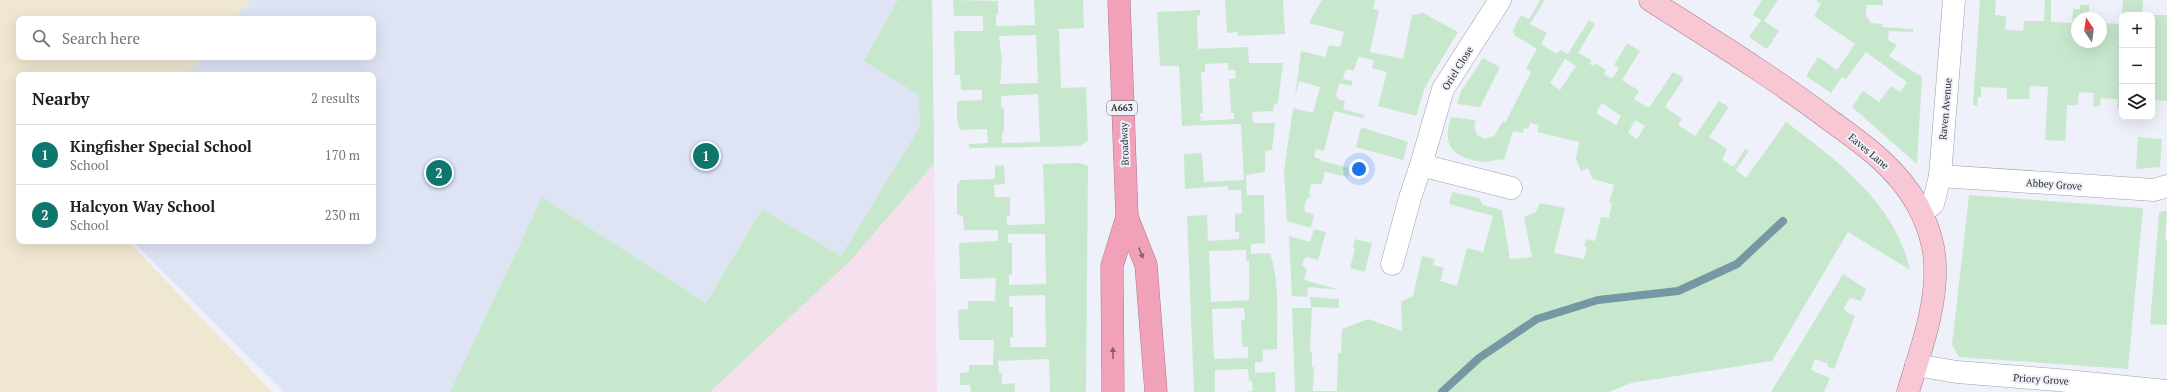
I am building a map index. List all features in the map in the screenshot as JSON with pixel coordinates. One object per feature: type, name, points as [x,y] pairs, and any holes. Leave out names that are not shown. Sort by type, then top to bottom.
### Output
[{"type":"highway","name":"Broadway","points":[[1113,392],[1112,266],[1127,217],[1119,0]]},
{"type":"highway","name":"Broadway","points":[[1127,217],[1146,265],[1156,392]]},
{"type":"main road","name":"Eaves Lane","points":[[1650,0],[1780,83],[1868,149],[1895,173],[1923,212],[1936,265],[1930,312],[1908,392]]},
{"type":"street","name":"Oriel Close","points":[[1392,264],[1443,89],[1500,0]]},
{"type":"street","name":"Raven Avenue","points":[[1923,212],[1933,204],[1940,176],[1954,0]]},
{"type":"street","points":[[1422,165],[1511,188]]},
{"type":"street","name":"Abbey Grove","points":[[1940,176],[2154,190],[2167,186]]},
{"type":"street","name":"Priory Grove","points":[[1916,365],[1957,372],[2167,391]]},
{"type":"shaded area","points":[[0,0],[250,0],[237,16],[16,16],[16,60],[199,60],[189,72],[16,72],[16,244],[131,244],[272,392],[0,392]]},
{"type":"shaded area","points":[[250,0],[932,0],[934,164],[841,256],[762,209],[706,303],[542,197],[450,392],[284,392],[135,244],[376,244],[376,72],[189,72],[199,60],[376,60],[376,16],[237,16]]},
{"type":"shaded area","points":[[934,164],[937,392],[710,392],[850,261]]},
{"type":"green space","points":[[898,0],[932,0],[934,164],[850,261],[710,392],[450,392],[542,197],[706,303],[762,209],[841,256],[920,127],[919,95],[864,61]]},
{"type":"green space","points":[[953,0],[998,1],[996,26],[1035,25],[1034,0],[1083,0],[1084,28],[1059,29],[1061,88],[1086,87],[1088,140],[1080,146],[970,148],[968,144],[988,143],[987,129],[960,130],[957,120],[957,101],[982,100],[982,90],[961,90],[960,75],[955,75],[954,31],[983,31],[983,16],[954,16]],"holes":[[[1036,35],[1038,83],[1000,84],[1002,60],[999,36]],[[1038,94],[1040,142],[1002,143],[1002,133],[1004,132],[1004,108],[1001,107],[1001,96]]]},
{"type":"green space","points":[[1225,0],[1283,0],[1285,34],[1238,36],[1237,32],[1227,33]]},
{"type":"green space","points":[[1322,0],[1375,0],[1373,9],[1379,10],[1370,52],[1403,59],[1412,15],[1423,13],[1458,32],[1425,87],[1416,116],[1378,106],[1387,72],[1372,68],[1374,60],[1358,57],[1354,71],[1346,69],[1343,79],[1352,81],[1352,86],[1339,83],[1336,94],[1338,99],[1345,101],[1343,109],[1365,115],[1363,118],[1334,111],[1324,151],[1316,149],[1314,157],[1321,159],[1321,161],[1350,168],[1348,177],[1325,172],[1322,184],[1311,184],[1309,193],[1311,197],[1307,198],[1304,208],[1306,212],[1314,214],[1311,228],[1287,221],[1284,171],[1293,108],[1313,113],[1320,87],[1299,81],[1295,97],[1301,51],[1325,57],[1329,45],[1340,47],[1344,32],[1309,23]]},
{"type":"green space","points":[[1540,0],[1545,0],[1530,24],[1547,33],[1541,44],[1557,54],[1560,50],[1568,54],[1589,20],[1595,24],[1578,53],[1591,60],[1590,64],[1593,66],[1595,63],[1606,70],[1604,74],[1612,79],[1619,68],[1614,65],[1627,43],[1640,51],[1622,80],[1639,91],[1634,99],[1649,108],[1673,72],[1684,78],[1665,107],[1682,119],[1678,125],[1695,136],[1719,101],[1729,107],[1709,137],[1727,149],[1722,160],[1732,166],[1735,165],[1745,149],[1749,151],[1736,170],[1746,178],[1786,122],[1844,168],[1878,204],[1892,224],[1902,246],[1910,270],[1848,232],[1772,361],[1631,383],[1609,392],[1295,392],[1292,308],[1311,308],[1310,297],[1339,299],[1339,308],[1312,307],[1310,351],[1312,352],[1312,367],[1314,367],[1313,391],[1337,391],[1338,353],[1341,353],[1342,329],[1368,319],[1402,331],[1401,302],[1413,296],[1422,256],[1435,259],[1433,265],[1444,268],[1440,281],[1457,286],[1467,248],[1483,252],[1493,216],[1449,204],[1452,192],[1479,198],[1483,205],[1502,210],[1510,259],[1532,257],[1524,217],[1536,212],[1540,203],[1565,208],[1554,253],[1584,259],[1587,247],[1584,246],[1586,239],[1595,241],[1601,217],[1609,218],[1612,203],[1609,203],[1614,185],[1593,179],[1588,168],[1581,171],[1576,159],[1579,142],[1537,132],[1539,125],[1530,123],[1528,129],[1524,128],[1523,133],[1513,131],[1504,160],[1483,162],[1464,158],[1452,149],[1449,143],[1448,127],[1451,117],[1474,120],[1476,122],[1474,127],[1477,135],[1485,139],[1494,136],[1503,121],[1505,123],[1531,72],[1526,68],[1537,49],[1514,35],[1513,30],[1521,15],[1529,19]],"holes":[[[1565,59],[1576,66],[1560,90],[1550,83]],[[1602,103],[1621,116],[1616,125],[1596,113]],[[1635,120],[1645,126],[1637,139],[1628,133]]]},
{"type":"green space","points":[[1762,0],[1778,0],[1764,21],[1779,31],[1767,49],[1749,37],[1761,20],[1753,15]]},
{"type":"green space","points":[[1816,0],[1883,0],[1883,5],[1866,5],[1866,16],[1871,23],[1882,24],[1882,27],[1913,29],[1913,32],[1889,31],[1888,40],[1897,45],[1889,56],[1922,77],[1917,164],[1852,107],[1863,91],[1879,102],[1891,86],[1900,92],[1907,82],[1866,52],[1846,79],[1842,77],[1831,93],[1806,76],[1818,57],[1837,70],[1855,44],[1814,16],[1821,4]]},
{"type":"green space","points":[[1980,0],[1996,0],[1995,15],[2006,16],[2005,30],[2023,31],[2024,21],[2044,21],[2045,0],[2051,0],[2051,22],[2071,23],[2071,48],[2107,48],[2107,23],[2119,24],[2119,108],[2117,108],[2118,99],[2101,98],[2100,106],[2093,106],[2094,93],[2079,92],[2078,105],[2067,105],[2065,141],[2045,140],[2048,87],[2030,86],[2029,99],[2007,99],[2007,88],[1981,87],[1981,97],[1978,97],[1977,106],[1973,105]]},
{"type":"green space","points":[[2123,0],[2143,0],[2142,12],[2122,12]]},
{"type":"green space","points":[[2080,5],[2089,5],[2089,12],[2073,12],[2073,9],[2080,9]]},
{"type":"green space","points":[[1200,10],[1200,15],[1197,16],[1198,49],[1248,47],[1249,63],[1283,63],[1278,103],[1274,105],[1273,111],[1252,112],[1253,123],[1275,123],[1272,150],[1265,151],[1265,172],[1246,175],[1247,195],[1264,195],[1265,243],[1251,244],[1251,254],[1270,253],[1277,288],[1277,349],[1263,350],[1263,362],[1255,362],[1255,373],[1275,372],[1276,392],[1244,392],[1253,391],[1252,381],[1249,381],[1248,369],[1215,370],[1215,392],[1194,392],[1187,216],[1207,215],[1208,241],[1239,239],[1239,232],[1235,232],[1235,214],[1242,213],[1241,190],[1228,190],[1228,186],[1185,189],[1184,154],[1202,153],[1204,182],[1244,180],[1241,124],[1182,126],[1179,66],[1160,66],[1157,12]],"holes":[[[1228,63],[1228,70],[1235,70],[1236,78],[1229,79],[1231,113],[1234,113],[1234,119],[1201,121],[1200,113],[1203,113],[1201,72],[1205,72],[1205,64]],[[1246,250],[1246,261],[1249,261],[1249,300],[1211,302],[1209,251]],[[1244,308],[1245,320],[1241,320],[1242,347],[1248,347],[1248,358],[1214,359],[1212,309]]]},
{"type":"green space","points":[[2155,15],[2167,15],[2167,101],[2155,100]]},
{"type":"green space","points":[[1483,58],[1500,67],[1480,107],[1457,104],[1461,91]]},
{"type":"green space","points":[[1361,127],[1408,142],[1403,160],[1356,147]]},
{"type":"green space","points":[[2138,137],[2162,139],[2160,167],[2136,169]]},
{"type":"green space","points":[[1080,163],[1088,166],[1086,392],[1050,392],[1049,359],[998,361],[999,373],[1002,373],[1002,384],[1015,383],[1015,392],[971,392],[970,385],[960,385],[960,373],[969,372],[969,365],[993,365],[994,340],[959,340],[958,310],[968,309],[968,301],[995,301],[996,278],[960,279],[959,243],[998,241],[998,230],[964,230],[963,217],[957,214],[957,185],[961,180],[995,179],[995,166],[1004,165],[1005,184],[994,185],[995,197],[1010,197],[1010,216],[1007,216],[1007,225],[1045,224],[1043,164]],"holes":[[[1008,234],[1045,234],[1046,284],[1009,285],[1009,275],[1012,275],[1012,243],[1008,243]],[[1045,295],[1046,347],[1010,347],[1010,337],[1013,337],[1013,307],[1009,307],[1009,296]]]},
{"type":"green space","points":[[1969,195],[2143,208],[2128,369],[1959,357],[1952,345]]},
{"type":"green space","points":[[2167,211],[2165,240],[2167,240],[2167,325],[2150,324],[2159,213]]},
{"type":"green space","points":[[1314,229],[1326,232],[1318,260],[1308,257],[1304,259],[1302,265],[1307,269],[1304,280],[1340,290],[1308,287],[1307,297],[1292,296],[1289,236],[1310,242]]},
{"type":"green space","points":[[1355,239],[1372,243],[1365,272],[1350,268],[1355,248],[1353,247]]},
{"type":"green space","points":[[1843,274],[1866,289],[1861,301],[1850,298],[1844,308],[1846,312],[1855,316],[1834,369],[1828,367],[1828,364],[1815,359],[1811,370],[1830,378],[1824,392],[1771,392]]},
{"type":"waterway","points":[[1442,392],[1479,358],[1537,319],[1598,300],[1678,291],[1737,264],[1783,221]]},
{"type":"place","name":"Kingfisher Special School","points":[[706,156]]},
{"type":"place","name":"Halcyon Way School","points":[[439,173]]}]
